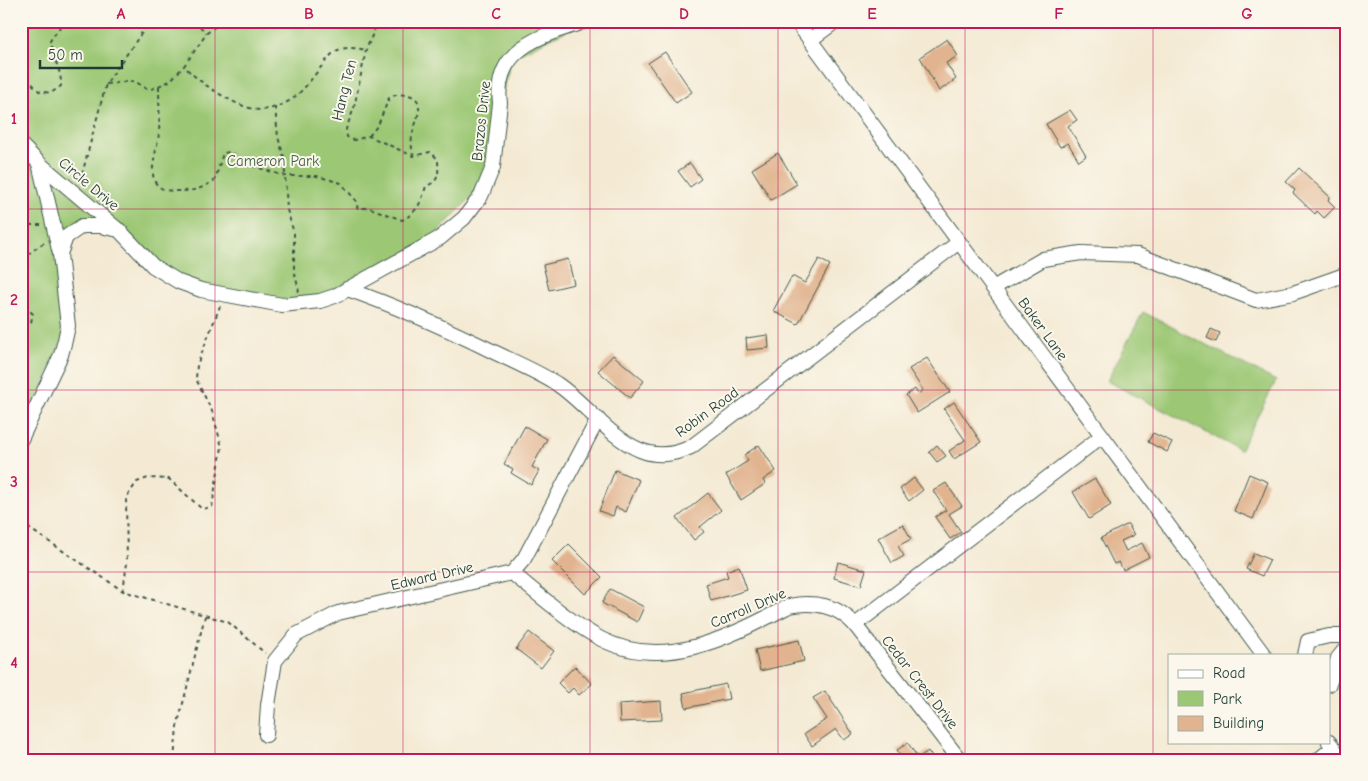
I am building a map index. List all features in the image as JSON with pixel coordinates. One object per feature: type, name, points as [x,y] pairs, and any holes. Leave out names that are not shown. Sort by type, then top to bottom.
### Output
[{"type":"street","name":"Brazos Drive","points":[[225,295],[282,305],[301,305],[320,301],[347,289],[440,238],[464,218],[481,196],[493,167],[500,103],[498,94],[501,78],[506,66],[519,50],[538,37],[586,21]]},
{"type":"street","name":"Baker Lane","points":[[796,21],[1263,654]]},
{"type":"street","points":[[810,40],[836,21]]},
{"type":"street","name":"Circle Drive","points":[[21,145],[39,163],[119,230],[142,256],[164,273],[201,290],[225,295]]},
{"type":"street","name":"Circle Drive","points":[[21,439],[61,356],[68,326],[60,254],[39,163]]},
{"type":"street","points":[[60,254],[66,237],[82,226],[100,226],[119,230]]},
{"type":"street","name":"Robin Road","points":[[347,289],[460,336],[544,376],[561,387],[628,443],[647,453],[670,454],[681,451],[706,435],[959,242]]},
{"type":"street","points":[[993,288],[1043,260],[1081,253],[1138,255],[1256,300],[1293,293],[1347,274]]},
{"type":"street","points":[[512,573],[524,560],[598,419]]},
{"type":"street","points":[[855,625],[1102,436]]},
{"type":"street","name":"Carroll Drive","points":[[512,573],[600,639],[617,646],[648,653],[665,653],[698,646],[788,606],[800,604],[825,606],[839,611],[855,625]]},
{"type":"street","name":"Edward Drive","points":[[266,735],[268,705],[275,661],[296,635],[338,613],[512,573]]},
{"type":"street","name":"Cedar Crest Drive","points":[[855,625],[960,760]]},
{"type":"street","points":[[1305,654],[1308,641],[1329,636],[1347,636]]},
{"type":"street","points":[[1330,681],[1338,658],[1347,647]]},
{"type":"street","points":[[1318,760],[1331,745],[1342,760]]},
{"type":"path","points":[[21,72],[39,91],[52,93],[61,86],[62,75],[51,52],[50,42],[64,21]]},
{"type":"path","points":[[86,188],[79,184],[81,173],[106,84],[150,21]]},
{"type":"path","points":[[194,21],[208,33]]},
{"type":"path","points":[[106,84],[134,81],[149,90],[170,81],[184,66],[208,33],[222,21]]},
{"type":"path","points":[[366,50],[378,21]]},
{"type":"path","name":"Hang Ten","points":[[159,86],[159,135],[152,164],[153,177],[159,187],[169,192],[199,191],[215,180],[223,153],[231,152],[246,164],[285,176],[318,176],[341,183],[358,203],[357,208],[370,208],[402,220],[412,216],[422,201],[426,186],[435,183],[438,178],[438,159],[430,152],[413,156],[369,136],[354,140],[347,137],[346,129],[354,108],[366,50],[353,48],[340,49],[333,52],[316,75],[296,96],[276,107],[252,109],[196,79],[184,66]]},
{"type":"path","points":[[369,136],[378,125],[389,98],[396,94],[412,96],[417,100],[419,109],[412,134],[413,156]]},
{"type":"path","points":[[276,107],[278,138],[284,157],[287,210],[294,233],[294,269],[301,305]]},
{"type":"path","points":[[21,225],[44,224],[54,228],[21,259]]},
{"type":"path","points":[[21,276],[26,282],[27,290],[23,304],[33,314],[31,322],[24,325],[21,360]]},
{"type":"path","points":[[123,591],[127,563],[126,498],[137,482],[148,478],[169,479],[202,509],[212,507],[222,447],[212,411],[196,379],[197,365],[225,295]]},
{"type":"path","points":[[21,523],[123,591],[228,622],[275,661]]},
{"type":"path","points":[[174,760],[177,727],[205,616]]},
{"type":"green space","name":"Cameron Park","points":[[21,21],[586,21],[512,57],[500,103],[489,179],[425,245],[335,296],[265,303],[176,280],[119,230],[100,226],[66,237],[68,326],[21,439]]},
{"type":"green space","points":[[1143,312],[1276,381],[1240,450],[1107,381]]},
{"type":"building","points":[[947,39],[958,56],[946,63],[956,79],[939,91],[920,57]]},
{"type":"building","points":[[665,52],[692,92],[676,103],[648,63]]},
{"type":"building","points":[[1070,110],[1077,120],[1068,126],[1086,156],[1079,161],[1068,143],[1060,147],[1046,124]]},
{"type":"building","points":[[778,153],[797,184],[771,200],[752,169]]},
{"type":"building","points":[[690,163],[701,179],[690,187],[678,171]]},
{"type":"building","points":[[1299,168],[1330,197],[1328,200],[1335,207],[1324,218],[1317,211],[1315,214],[1293,193],[1295,190],[1286,182]]},
{"type":"building","points":[[568,259],[574,284],[549,290],[543,265]]},
{"type":"building","points":[[819,259],[830,265],[798,324],[773,311],[792,276],[805,283]]},
{"type":"building","points":[[1211,329],[1220,333],[1216,342],[1207,338]]},
{"type":"building","points":[[768,335],[769,348],[747,350],[746,338]]},
{"type":"building","points":[[613,355],[644,381],[630,398],[598,371]]},
{"type":"building","points":[[927,358],[950,392],[917,413],[906,395],[915,389],[918,394],[923,390],[909,369]]},
{"type":"building","points":[[954,402],[981,442],[954,459],[949,451],[965,440],[944,409]]},
{"type":"building","points":[[525,426],[547,439],[532,467],[539,471],[531,485],[511,473],[513,469],[504,464]]},
{"type":"building","points":[[1153,433],[1172,442],[1167,452],[1148,442]]},
{"type":"building","points":[[759,445],[776,471],[763,480],[765,484],[741,500],[726,475],[748,461],[744,455]]},
{"type":"building","points":[[937,445],[946,456],[937,462],[929,452]]},
{"type":"building","points":[[615,470],[639,480],[626,512],[616,507],[613,516],[599,511]]},
{"type":"building","points":[[1249,474],[1268,482],[1253,519],[1234,511]]},
{"type":"building","points":[[914,478],[923,490],[909,501],[900,489]]},
{"type":"building","points":[[1095,479],[1111,505],[1089,519],[1073,492]]},
{"type":"building","points":[[946,483],[962,506],[949,514],[961,532],[950,539],[935,517],[946,510],[933,491]]},
{"type":"building","points":[[708,493],[721,510],[700,527],[704,532],[694,540],[677,518]]},
{"type":"building","points":[[903,524],[911,539],[898,546],[904,556],[892,563],[878,538]]},
{"type":"building","points":[[1128,524],[1134,535],[1121,541],[1126,551],[1142,543],[1149,557],[1123,570],[1119,562],[1114,564],[1101,538]]},
{"type":"building","points":[[569,544],[602,577],[585,594],[552,561]]},
{"type":"building","points":[[1254,553],[1270,560],[1262,576],[1246,569]]},
{"type":"building","points":[[838,562],[866,570],[861,586],[834,578]]},
{"type":"building","points":[[739,566],[747,590],[711,601],[706,584],[728,577],[726,571]]},
{"type":"building","points":[[610,589],[644,607],[637,622],[602,603]]},
{"type":"building","points":[[529,632],[554,651],[541,668],[516,649]]},
{"type":"building","points":[[799,640],[804,661],[760,671],[755,650]]},
{"type":"building","points":[[575,666],[592,684],[579,695],[573,688],[568,693],[558,683]]},
{"type":"building","points":[[726,684],[729,699],[686,708],[683,693]]},
{"type":"building","points":[[825,691],[853,734],[844,740],[836,729],[812,746],[804,734],[827,719],[813,698]]},
{"type":"building","points":[[661,701],[662,720],[620,722],[619,704]]},
{"type":"building","points":[[908,743],[918,758],[928,751],[934,760],[904,760],[897,750]]}]
